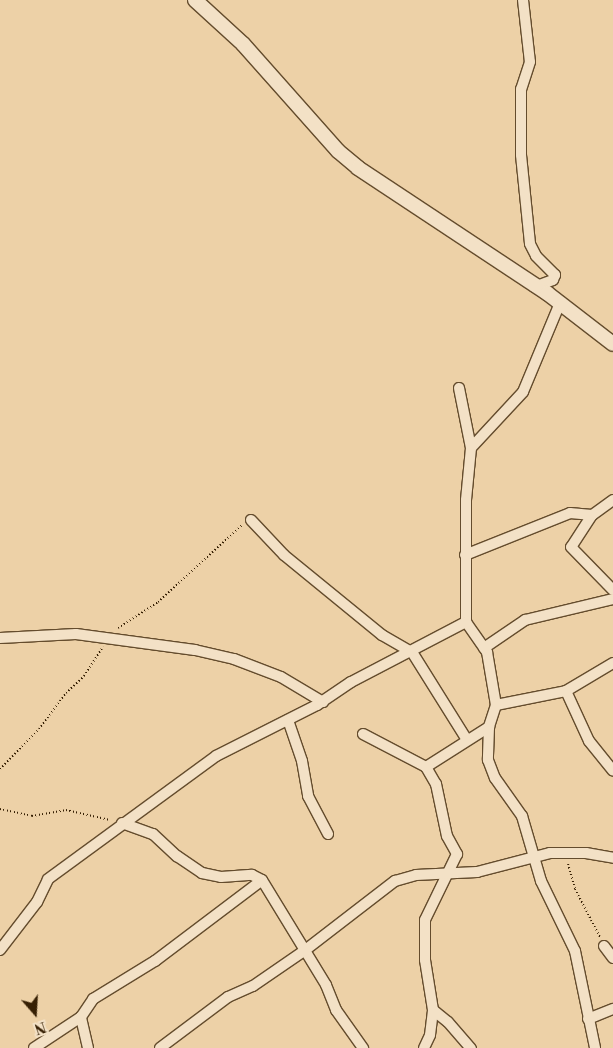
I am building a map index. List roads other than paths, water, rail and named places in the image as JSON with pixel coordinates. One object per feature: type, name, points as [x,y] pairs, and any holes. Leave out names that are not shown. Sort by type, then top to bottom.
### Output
[{"type":"street","points":[[195,0],[243,44],[338,152],[560,303],[613,344]]},
{"type":"street","points":[[523,0],[530,62],[521,89],[521,155],[530,244],[536,256],[555,276],[553,280],[534,287]]},
{"type":"street","points":[[471,448],[523,392],[560,303]]},
{"type":"street","points":[[459,388],[471,448],[465,554],[466,622],[487,652],[496,705],[489,727],[488,760],[495,778],[522,816],[541,881],[575,951],[595,1048]]},
{"type":"street","points":[[613,500],[592,515],[574,538],[571,547],[613,590]]},
{"type":"street","points":[[465,554],[570,513],[592,515]]},
{"type":"street","points":[[251,520],[284,555],[382,635],[412,652],[467,740]]},
{"type":"street","points":[[484,648],[525,620],[613,599]]},
{"type":"street","points":[[0,950],[37,902],[48,879],[216,756],[323,702],[351,682],[412,652],[466,622]]},
{"type":"street","points":[[0,638],[76,634],[195,650],[234,659],[282,677],[323,702]]},
{"type":"street","points":[[496,705],[566,691],[613,662]]},
{"type":"street","points":[[566,691],[589,742],[613,771]]},
{"type":"street","points":[[288,720],[302,760],[308,796],[328,834]]},
{"type":"street","points":[[426,767],[489,727]]},
{"type":"street","points":[[363,734],[426,767],[436,784],[448,836],[457,854],[425,920],[425,960],[432,1010],[430,1035],[424,1048]]},
{"type":"street","points":[[122,823],[153,834],[177,856],[202,873],[221,877],[252,875],[262,880],[326,985],[340,1018],[363,1048]]},
{"type":"street","points":[[160,1048],[222,1001],[253,986],[304,951],[394,881],[416,875],[477,872],[534,856],[565,853],[613,858]]},
{"type":"street","points":[[34,1048],[81,1017],[93,1000],[155,961],[247,888],[262,880]]},
{"type":"street","points":[[604,946],[613,958]]},
{"type":"street","points":[[588,1019],[613,1009]]},
{"type":"street","points":[[432,1010],[448,1022],[471,1048]]},
{"type":"street","points":[[81,1017],[88,1048]]}]
